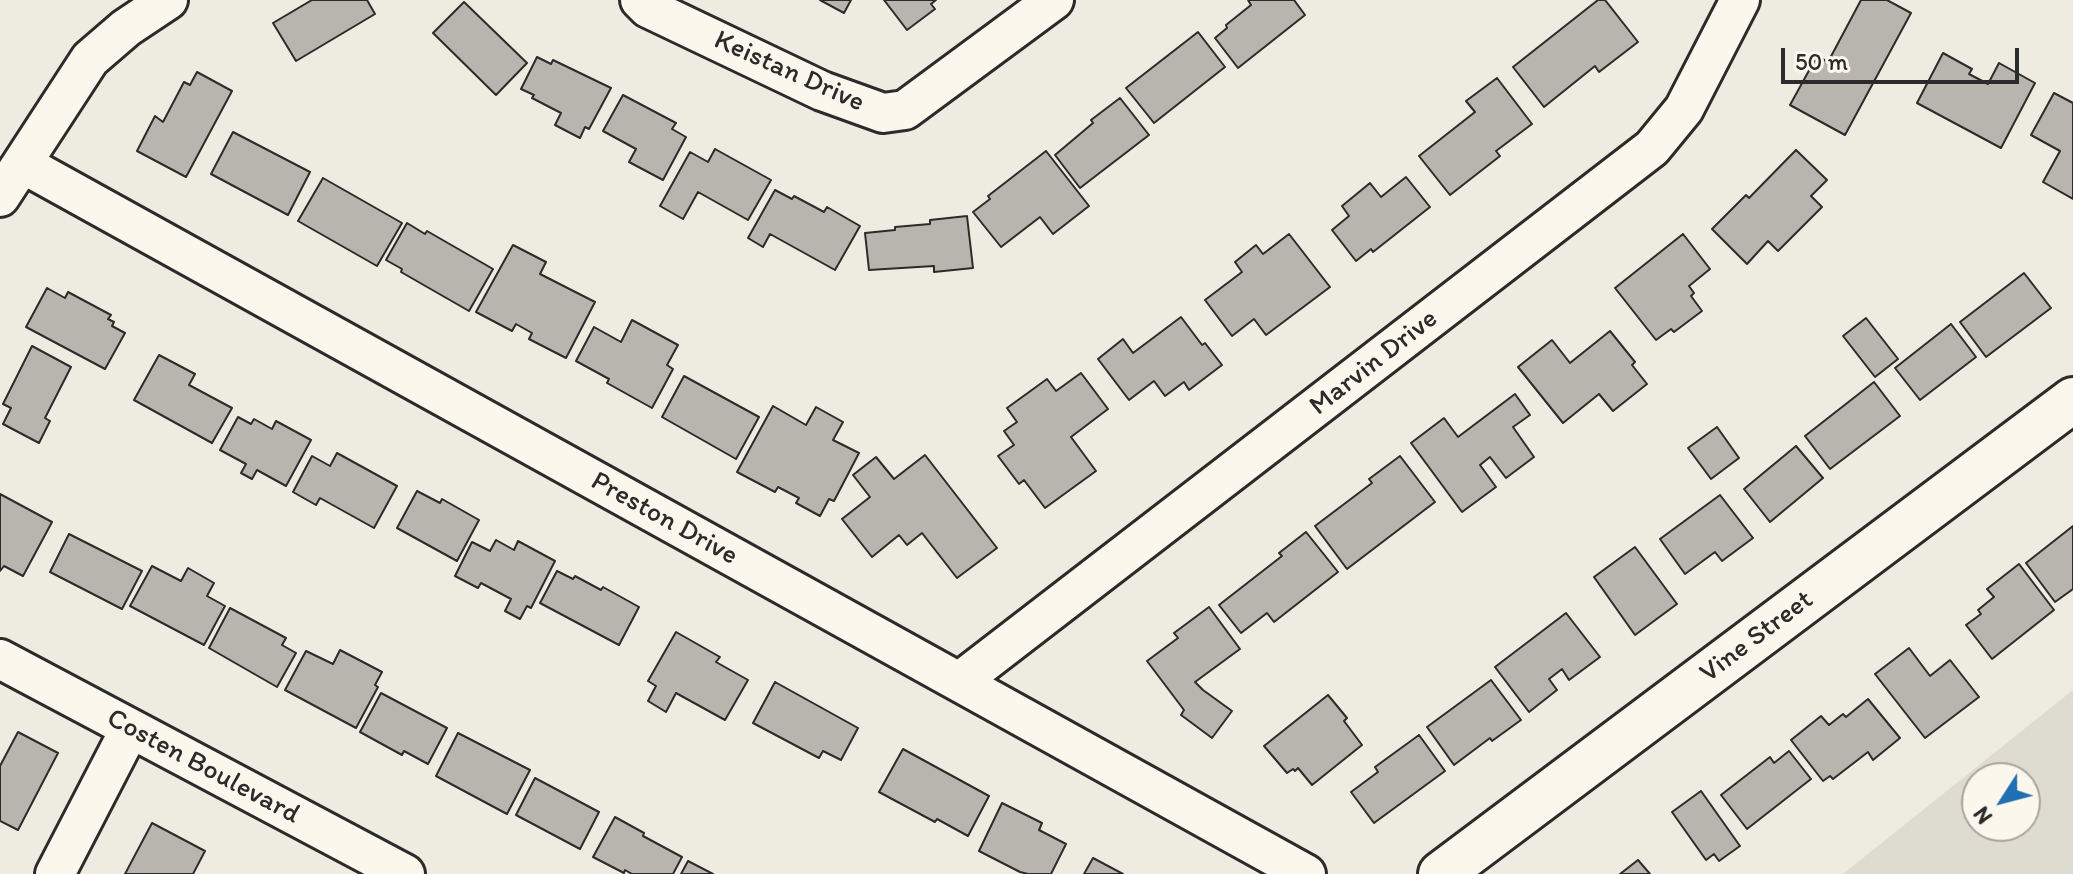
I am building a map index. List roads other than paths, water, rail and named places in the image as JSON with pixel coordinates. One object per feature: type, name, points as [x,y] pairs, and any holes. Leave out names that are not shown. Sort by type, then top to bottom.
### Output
[{"type":"street","points":[[0,197],[90,59],[126,28],[168,0]]},
{"type":"street","name":"Keistan Drive","points":[[640,0],[648,8],[822,91],[883,113],[905,110],[1054,0]]},
{"type":"street","name":"Marvin Drive","points":[[959,682],[1652,148],[1684,109],[1740,0]]},
{"type":"street","name":"Preston Drive","points":[[23,164],[1306,874]]},
{"type":"street","name":"Vine Street","points":[[1441,874],[2073,400]]},
{"type":"street","name":"Costen Boulevard","points":[[0,659],[405,874]]},
{"type":"street","points":[[55,874],[130,729]]}]
